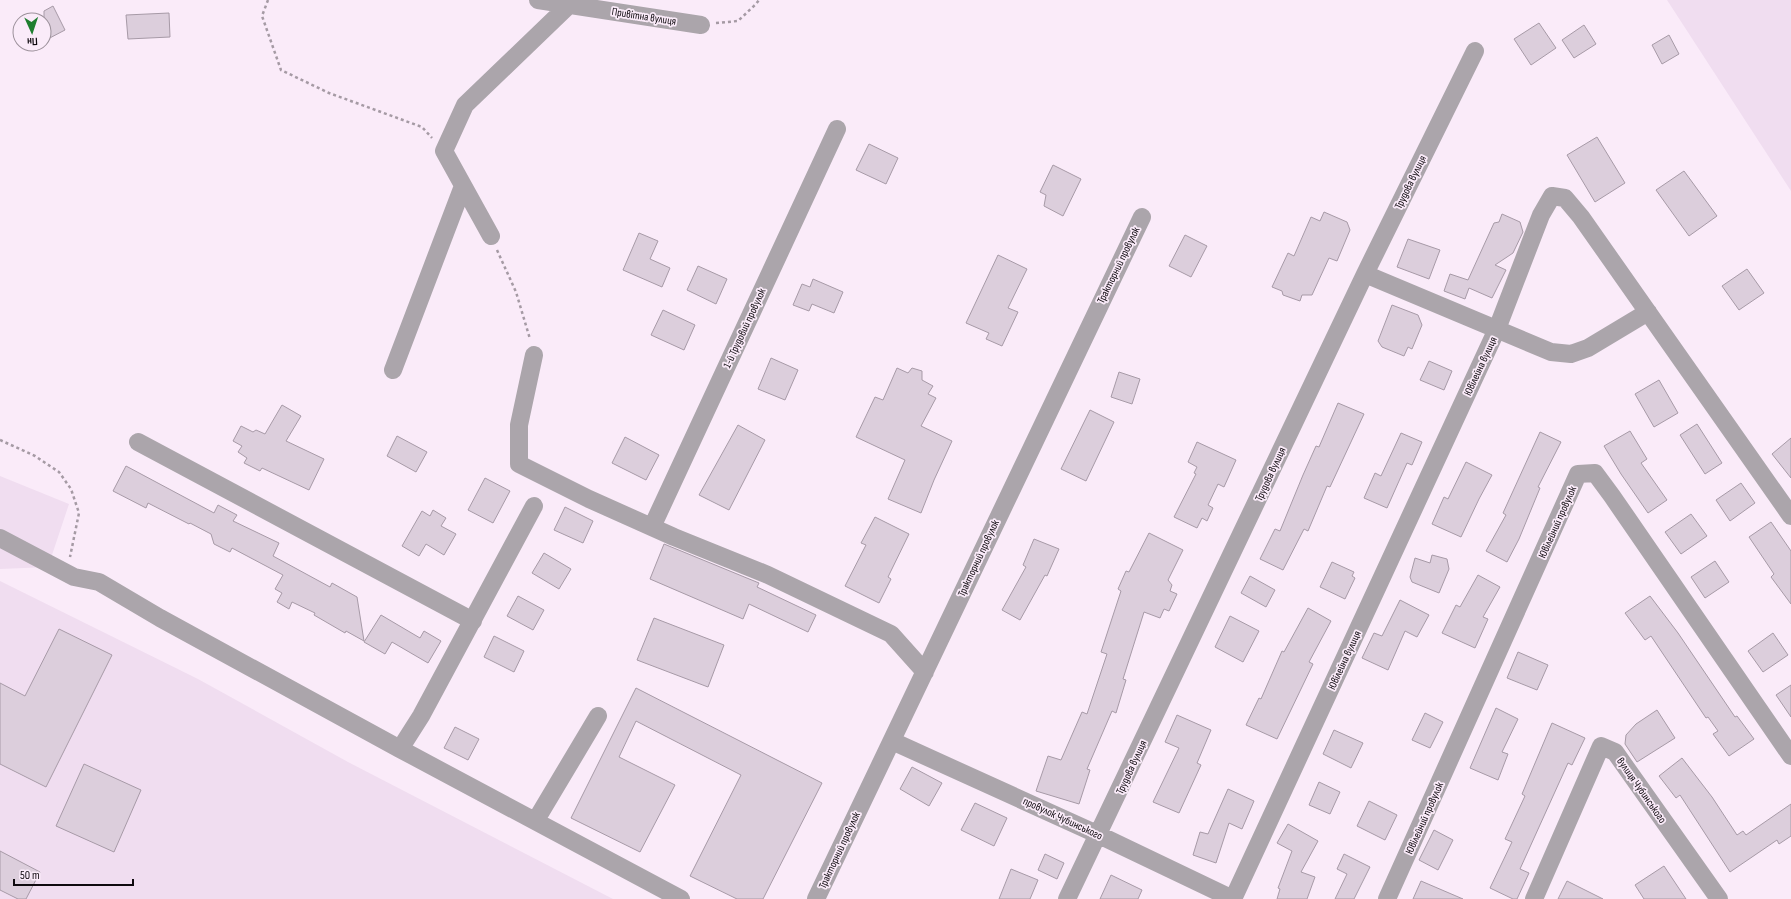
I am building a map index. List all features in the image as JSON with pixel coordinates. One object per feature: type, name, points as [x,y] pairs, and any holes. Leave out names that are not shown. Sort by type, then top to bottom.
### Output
[{"type":"street","name":"Привітна вулиця","points":[[538,0],[701,25]]},
{"type":"street","points":[[491,236],[444,151],[465,105],[569,5]]},
{"type":"street","name":"Трудова вулиця","points":[[1067,899],[1099,835],[1365,274],[1475,51]]},
{"type":"street","name":"1-й Трудовий провулок","points":[[652,527],[836,130]]},
{"type":"street","points":[[394,370],[464,186]]},
{"type":"street","name":"Ювілейна вулиця","points":[[1233,899],[1497,329],[1541,215],[1552,196],[1565,198],[1581,217],[1791,516]]},
{"type":"street","name":"Тракторний провулок","points":[[816,899],[925,672],[965,584],[1142,217]]},
{"type":"street","points":[[1365,274],[1551,352],[1571,354],[1588,348],[1648,312]]},
{"type":"street","points":[[534,355],[519,425],[519,464],[589,499],[768,575],[891,634],[925,672]]},
{"type":"street","points":[[138,442],[473,621]]},
{"type":"street","name":"Ювілейний провулок","points":[[1387,899],[1578,474],[1595,473],[1791,756]]},
{"type":"street","points":[[400,749],[422,716],[534,506]]},
{"type":"street","points":[[0,538],[74,577],[99,582],[160,618],[400,749],[682,899]]},
{"type":"street","points":[[536,820],[598,716]]},
{"type":"street","name":"провулок Чубинського","points":[[892,741],[1099,835],[1233,899]]},
{"type":"street","name":"вулиця Чубинського","points":[[1534,899],[1601,746],[1615,752],[1719,899]]},
{"type":"path","points":[[268,0],[262,16],[282,70],[329,93],[422,127],[444,151]]},
{"type":"path","points":[[701,25],[738,21],[759,0]]},
{"type":"path","points":[[491,236],[516,292],[534,355]]},
{"type":"path","points":[[0,440],[35,456],[59,472],[71,489],[79,513],[68,566],[74,577]]},
{"type":"shaded area","points":[[1667,0],[1791,0],[1791,191]]},
{"type":"shaded area","points":[[0,476],[69,504],[48,567],[0,569]]},
{"type":"shaded area","points":[[0,581],[198,679],[348,762],[613,899],[0,899]]},
{"type":"building","points":[[53,6],[65,30],[52,37],[52,12],[44,11]]},
{"type":"building","points":[[169,13],[170,37],[128,39],[126,15]]},
{"type":"building","points":[[1539,23],[1556,48],[1531,65],[1514,39]]},
{"type":"building","points":[[1584,25],[1596,44],[1574,58],[1562,40]]},
{"type":"building","points":[[1669,35],[1679,54],[1662,64],[1652,45]]},
{"type":"building","points":[[1597,137],[1625,183],[1595,202],[1567,155]]},
{"type":"building","points":[[869,144],[898,158],[886,184],[856,170]]},
{"type":"building","points":[[1053,165],[1081,179],[1063,216],[1044,206],[1046,195],[1040,192]]},
{"type":"building","points":[[1684,171],[1717,216],[1689,236],[1656,190]]},
{"type":"building","points":[[1324,212],[1347,222],[1350,230],[1337,261],[1329,258],[1312,295],[1302,295],[1300,301],[1283,295],[1282,291],[1272,287],[1288,253],[1294,256],[1311,217],[1320,221]]},
{"type":"building","points":[[1502,214],[1520,222],[1523,232],[1513,253],[1495,265],[1506,270],[1492,298],[1469,288],[1465,299],[1444,291],[1450,274],[1468,280],[1494,223],[1499,222]]},
{"type":"building","points":[[639,233],[658,241],[650,259],[670,268],[662,287],[623,270]]},
{"type":"building","points":[[1185,235],[1207,246],[1191,277],[1169,266]]},
{"type":"building","points":[[1408,239],[1440,250],[1429,279],[1397,267]]},
{"type":"building","points":[[998,255],[1027,269],[1008,308],[1018,312],[1002,346],[986,339],[989,333],[966,323]]},
{"type":"building","points":[[698,266],[727,279],[716,304],[687,290]]},
{"type":"building","points":[[1747,269],[1764,293],[1739,310],[1722,286]]},
{"type":"building","points":[[813,279],[843,292],[834,313],[812,304],[809,311],[793,305],[802,284],[810,287]]},
{"type":"building","points":[[1392,305],[1418,315],[1422,325],[1412,349],[1408,347],[1404,356],[1382,347],[1378,341]]},
{"type":"building","points":[[663,310],[695,325],[684,350],[651,335]]},
{"type":"building","points":[[771,358],[798,370],[785,400],[758,389]]},
{"type":"building","points":[[1429,361],[1452,371],[1444,390],[1420,380]]},
{"type":"building","points":[[897,368],[908,373],[912,368],[922,371],[922,380],[933,386],[928,394],[936,398],[921,426],[952,441],[921,513],[888,499],[905,460],[856,437],[875,397],[883,400]]},
{"type":"building","points":[[1119,372],[1140,379],[1132,404],[1111,397]]},
{"type":"building","points":[[1659,380],[1678,413],[1654,427],[1635,394]]},
{"type":"building","points":[[1338,403],[1364,414],[1330,487],[1327,486],[1308,531],[1304,529],[1283,570],[1260,559],[1275,529],[1280,531],[1316,446],[1319,447]]},
{"type":"building","points":[[282,405],[301,416],[286,441],[324,459],[309,490],[262,468],[260,471],[244,463],[247,458],[238,452],[242,446],[233,441],[241,426],[253,432],[256,430],[265,434]]},
{"type":"building","points":[[1090,410],[1114,422],[1086,481],[1061,469]]},
{"type":"building","points":[[1697,424],[1722,463],[1705,474],[1680,435]]},
{"type":"building","points":[[738,425],[765,440],[729,510],[699,495]]},
{"type":"building","points":[[1630,431],[1647,459],[1641,463],[1667,500],[1648,513],[1604,446]]},
{"type":"building","points":[[1540,432],[1561,442],[1538,487],[1540,488],[1519,539],[1507,562],[1486,551],[1506,515],[1503,513]]},
{"type":"building","points":[[1401,433],[1422,442],[1412,465],[1407,463],[1387,508],[1364,498],[1375,473],[1381,476]]},
{"type":"building","points":[[397,436],[427,452],[416,472],[387,456]]},
{"type":"building","points":[[625,437],[659,455],[646,480],[612,463]]},
{"type":"building","points":[[1791,438],[1791,478],[1772,454]]},
{"type":"building","points":[[1197,442],[1236,460],[1224,487],[1218,484],[1208,505],[1213,508],[1207,521],[1202,518],[1197,528],[1174,517],[1196,474],[1194,473],[1197,467],[1188,462]]},
{"type":"building","points":[[1466,462],[1492,475],[1461,537],[1432,524],[1444,497],[1448,499]]},
{"type":"building","points":[[126,466],[214,513],[218,505],[237,515],[233,521],[279,543],[273,556],[330,587],[332,583],[357,597],[364,641],[346,631],[345,633],[314,615],[315,613],[292,602],[289,609],[277,602],[282,593],[275,589],[283,575],[232,548],[230,552],[214,544],[211,534],[190,523],[189,524],[148,503],[146,508],[113,491]]},
{"type":"building","points":[[485,478],[510,491],[493,523],[468,510]]},
{"type":"building","points":[[1741,483],[1755,503],[1730,521],[1716,500]]},
{"type":"building","points":[[565,507],[593,521],[583,543],[554,530]]},
{"type":"building","points":[[433,510],[446,518],[441,526],[456,534],[444,555],[426,544],[419,556],[402,546],[422,511],[430,516]]},
{"type":"building","points":[[1691,514],[1707,536],[1681,554],[1665,532]]},
{"type":"building","points":[[875,517],[909,534],[888,577],[891,579],[879,603],[845,586],[866,545],[861,543]]},
{"type":"building","points":[[1771,522],[1791,551],[1791,604],[1771,577],[1774,574],[1749,537]]},
{"type":"building","points":[[1149,533],[1183,550],[1168,580],[1172,585],[1170,591],[1177,594],[1169,611],[1164,609],[1160,618],[1144,612],[1123,679],[1126,680],[1116,713],[1112,711],[1087,769],[1090,770],[1079,804],[1036,791],[1048,756],[1061,760],[1082,712],[1087,714],[1107,654],[1101,652],[1121,591],[1118,589],[1126,571],[1129,572]]},
{"type":"building","points":[[1034,539],[1059,549],[1047,576],[1045,575],[1020,620],[1002,610],[1026,567],[1023,565]]},
{"type":"building","points":[[664,544],[759,583],[757,587],[816,615],[808,632],[749,604],[743,619],[650,579]]},
{"type":"building","points":[[544,553],[571,569],[559,589],[532,573]]},
{"type":"building","points":[[1432,555],[1447,559],[1449,569],[1439,593],[1412,582],[1410,577],[1415,558],[1430,563]]},
{"type":"building","points":[[1715,561],[1729,582],[1705,598],[1691,577]]},
{"type":"building","points":[[1332,562],[1354,572],[1352,576],[1355,578],[1345,599],[1320,587]]},
{"type":"building","points":[[1478,575],[1500,587],[1483,617],[1488,619],[1475,648],[1442,633],[1456,605],[1460,607]]},
{"type":"building","points":[[1250,576],[1275,590],[1266,607],[1241,593]]},
{"type":"building","points":[[518,596],[544,610],[533,630],[507,616]]},
{"type":"building","points":[[1650,596],[1678,633],[1735,717],[1737,716],[1754,739],[1729,756],[1713,734],[1718,731],[1708,717],[1706,718],[1651,636],[1645,640],[1625,613]]},
{"type":"building","points":[[1400,600],[1429,615],[1417,637],[1405,631],[1388,670],[1362,658],[1374,633],[1382,636]]},
{"type":"building","points":[[1308,608],[1331,621],[1309,662],[1313,664],[1277,739],[1246,725],[1259,698],[1261,699],[1282,651],[1284,652]]},
{"type":"building","points":[[381,615],[420,638],[424,631],[441,641],[428,663],[392,642],[385,654],[364,642]]},
{"type":"building","points":[[1230,616],[1259,631],[1243,662],[1215,647]]},
{"type":"building","points":[[654,618],[724,645],[708,687],[637,660]]},
{"type":"building","points":[[59,629],[112,655],[46,787],[0,764],[0,683],[25,696]]},
{"type":"building","points":[[1773,633],[1788,655],[1763,672],[1748,651]]},
{"type":"building","points":[[494,636],[524,651],[514,672],[484,657]]},
{"type":"building","points":[[1518,652],[1548,665],[1537,690],[1507,678]]},
{"type":"building","points":[[1791,685],[1791,717],[1776,695]]},
{"type":"building","points":[[636,688],[822,783],[763,899],[737,899],[690,876],[741,775],[636,721],[619,757],[675,785],[640,852],[571,818]]},
{"type":"building","points":[[1496,708],[1518,719],[1502,752],[1508,754],[1498,780],[1470,768]]},
{"type":"building","points":[[1657,710],[1675,738],[1637,762],[1625,744],[1626,735],[1636,724]]},
{"type":"building","points":[[1425,713],[1443,722],[1430,748],[1412,740]]},
{"type":"building","points":[[1177,715],[1211,730],[1197,763],[1201,765],[1179,813],[1153,802],[1179,748],[1165,742]]},
{"type":"building","points":[[1552,723],[1585,738],[1572,765],[1568,763],[1520,869],[1529,873],[1517,899],[1513,899],[1490,888],[1512,842],[1505,839],[1525,796],[1522,794]]},
{"type":"building","points":[[455,727],[479,739],[468,760],[444,748]]},
{"type":"building","points":[[1334,730],[1363,743],[1351,768],[1323,754]]},
{"type":"building","points":[[1682,758],[1712,797],[1737,835],[1743,831],[1746,835],[1791,804],[1791,836],[1779,844],[1777,840],[1730,872],[1680,795],[1676,798],[1659,776]]},
{"type":"building","points":[[84,764],[141,790],[114,852],[56,826]]},
{"type":"building","points":[[912,767],[942,783],[929,806],[900,789]]},
{"type":"building","points":[[1319,782],[1340,792],[1330,814],[1309,805]]},
{"type":"building","points":[[1228,789],[1254,801],[1242,829],[1229,823],[1216,863],[1193,855],[1200,832],[1208,834]]},
{"type":"building","points":[[1369,801],[1397,815],[1385,840],[1357,826]]},
{"type":"building","points":[[975,803],[1007,818],[994,846],[961,830]]},
{"type":"building","points":[[1288,824],[1318,841],[1301,872],[1315,877],[1307,899],[1277,899],[1280,889],[1278,888],[1292,851],[1277,843]]},
{"type":"building","points":[[1434,830],[1453,840],[1438,870],[1419,860]]},
{"type":"building","points":[[0,851],[40,872],[26,899],[18,899],[0,890]]},
{"type":"building","points":[[1045,854],[1064,863],[1057,879],[1038,870]]},
{"type":"building","points":[[1344,854],[1370,867],[1354,899],[1335,899],[1347,874],[1337,869]]},
{"type":"building","points":[[1664,866],[1686,899],[1644,899],[1635,885]]},
{"type":"building","points":[[1011,869],[1038,880],[1030,899],[999,899]]},
{"type":"building","points":[[1111,875],[1142,890],[1138,899],[1100,899]]},
{"type":"building","points":[[1421,881],[1463,899],[1413,899]]},
{"type":"building","points":[[1567,881],[1603,899],[1558,899]]}]
